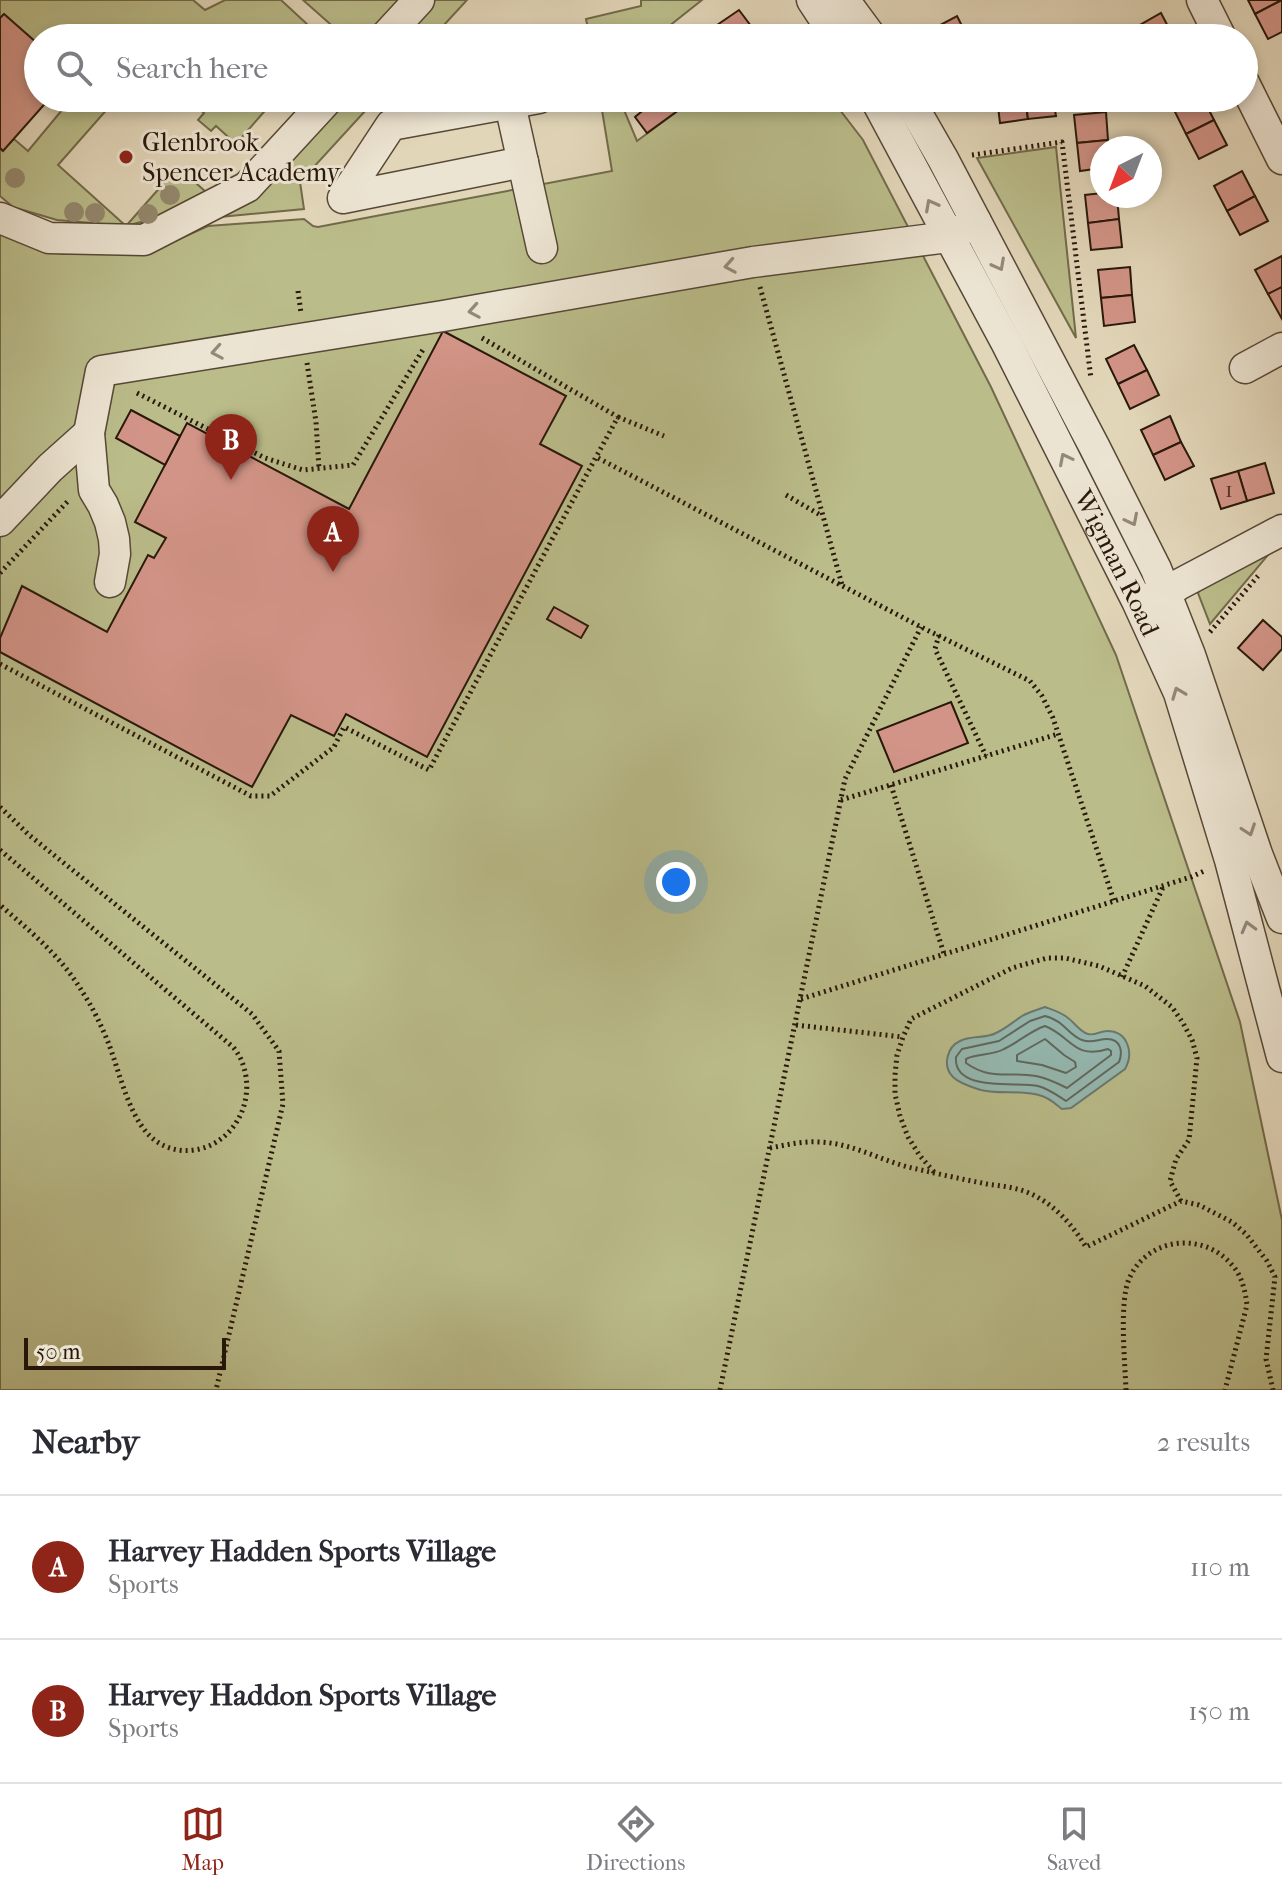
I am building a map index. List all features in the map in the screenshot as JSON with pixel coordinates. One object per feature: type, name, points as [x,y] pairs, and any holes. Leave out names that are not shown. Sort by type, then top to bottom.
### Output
[{"type":"street","points":[[397,24],[419,0]]},
{"type":"street","points":[[812,0],[828,24]]},
{"type":"street","points":[[844,0],[862,24]]},
{"type":"street","points":[[1202,0],[1214,24]]},
{"type":"street","points":[[1258,111],[1282,159]]},
{"type":"street","points":[[0,218],[49,238],[144,240],[247,187],[316,112]]},
{"type":"street","points":[[464,112],[391,125],[343,198],[523,162]]},
{"type":"street","points":[[525,112],[523,162],[542,248]]},
{"type":"street","name":"Wigman Road","points":[[882,112],[1007,344],[1137,601],[1179,693],[1230,860],[1282,1057]]},
{"type":"street","name":"Wigman Road","points":[[916,112],[1101,459],[1156,569],[1190,655],[1257,854],[1282,918]]},
{"type":"street","points":[[110,582],[114,539],[110,522],[94,490],[89,433],[101,371],[753,262],[948,237],[976,222]]},
{"type":"street","points":[[1245,368],[1282,348]]},
{"type":"street","points":[[0,521],[50,468],[89,433]]},
{"type":"street","points":[[1137,601],[1166,594],[1282,530]]},
{"type":"path","points":[[943,159],[1062,142],[1092,383]]},
{"type":"path","points":[[753,262],[842,585]]},
{"type":"path","points":[[298,291],[316,422],[319,469]]},
{"type":"path","points":[[98,385],[119,384],[265,458],[303,470],[353,465],[443,316],[618,417],[664,436]]},
{"type":"path","points":[[0,664],[251,796],[270,796],[334,747],[344,727],[429,770],[618,417]]},
{"type":"path","points":[[596,457],[1030,681],[1042,696],[1058,734],[1114,901]]},
{"type":"path","points":[[786,495],[823,517]]},
{"type":"path","points":[[0,573],[73,496]]},
{"type":"path","points":[[1190,655],[1262,572]]},
{"type":"path","points":[[720,1390],[845,779],[921,627]]},
{"type":"path","points":[[939,635],[935,649],[986,756]]},
{"type":"path","points":[[841,800],[1058,734]]},
{"type":"path","points":[[891,785],[944,954]]},
{"type":"path","points":[[0,807],[29,835],[252,1014],[279,1051],[283,1104],[216,1390]]},
{"type":"path","points":[[0,850],[233,1047],[245,1068],[246,1094],[237,1122],[228,1134],[208,1147],[185,1151],[161,1145],[150,1137],[135,1115],[107,1039],[82,990],[48,947],[0,905]]},
{"type":"path","points":[[801,999],[1191,877],[1230,860]]},
{"type":"path","points":[[1122,977],[1164,885]]},
{"type":"path","points":[[935,1172],[908,1137],[895,1094],[897,1055],[911,1019],[1012,968],[1047,958],[1065,958],[1091,963],[1145,986],[1172,1007],[1192,1040],[1197,1058],[1189,1140],[1176,1159],[1170,1181],[1181,1201]]},
{"type":"path","points":[[796,1025],[903,1037]]},
{"type":"path","points":[[770,1148],[794,1143],[843,1145],[906,1166],[1027,1192],[1062,1215],[1086,1247],[1181,1201],[1207,1209],[1232,1222],[1257,1247],[1275,1277],[1266,1359],[1273,1390]]},
{"type":"path","points":[[1126,1390],[1124,1307],[1129,1279],[1146,1256],[1169,1244],[1183,1242],[1211,1248],[1224,1257],[1241,1278],[1245,1291],[1247,1305],[1225,1390]]},
{"type":"green space","points":[[0,0],[193,0],[205,10],[225,0],[281,0],[307,24],[24,24],[24,32],[4,14],[0,18]]},
{"type":"green space","points":[[303,0],[404,0],[381,24],[330,24]]},
{"type":"green space","points":[[429,0],[467,0],[445,24],[408,24]]},
{"type":"green space","points":[[641,0],[702,0],[672,24],[587,24],[586,19],[641,6]]},
{"type":"green space","points":[[60,112],[105,112],[58,165],[126,226],[57,220],[13,207],[0,196],[0,148],[2,150],[14,139],[28,151]]},
{"type":"green space","points":[[264,112],[236,144],[216,126],[211,131],[198,120],[204,113]]},
{"type":"green space","points":[[326,112],[364,112],[300,182],[304,209],[220,217]]},
{"type":"green space","points":[[602,112],[625,112],[637,141],[676,112],[841,112],[863,140],[991,387],[1116,655],[1240,1022],[1282,1220],[1282,1390],[0,1390],[0,234],[62,254],[118,254],[168,244],[208,226],[304,219],[318,227],[612,171]]},
{"type":"green space","points":[[1056,147],[1076,338],[977,158]]},
{"type":"green space","points":[[178,167],[206,192],[156,218],[126,226]]},
{"type":"green space","points":[[1279,542],[1210,624],[1198,593],[1205,581]]},
{"type":"water","points":[[1045,1007],[1065,1016],[1085,1033],[1107,1031],[1120,1035],[1129,1050],[1125,1069],[1071,1108],[1062,1109],[1034,1094],[974,1088],[959,1082],[950,1073],[948,1057],[960,1041],[992,1035]]},
{"type":"building","points":[[1248,0],[1282,0],[1255,14]]},
{"type":"building","points":[[1282,0],[1282,32],[1268,39],[1255,14]]},
{"type":"building","points":[[739,10],[750,24],[718,24]]},
{"type":"building","points":[[1161,13],[1167,24],[1142,24]]},
{"type":"building","points":[[4,14],[24,32],[24,112],[38,112],[3,151],[0,148],[0,18]]},
{"type":"building","points":[[957,16],[961,24],[942,24]]},
{"type":"building","points":[[641,112],[676,112],[647,133],[635,117]]},
{"type":"building","points":[[999,112],[1027,112],[1028,119],[1000,123]]},
{"type":"building","points":[[1027,112],[1055,112],[1056,116],[1028,119]]},
{"type":"building","points":[[1106,112],[1108,136],[1090,136],[1090,142],[1077,143],[1074,115]]},
{"type":"building","points":[[1175,112],[1210,112],[1214,120],[1186,134]]},
{"type":"building","points":[[1214,120],[1227,145],[1199,159],[1186,134]]},
{"type":"building","points":[[1090,142],[1090,170],[1080,171],[1077,143]]},
{"type":"building","points":[[1242,171],[1255,196],[1227,211],[1214,186]]},
{"type":"building","points":[[1090,194],[1090,208],[1118,208],[1119,219],[1088,223],[1085,195]]},
{"type":"building","points":[[1255,196],[1268,221],[1240,235],[1227,211]]},
{"type":"building","points":[[1119,219],[1122,247],[1091,250],[1088,223]]},
{"type":"building","points":[[1282,256],[1282,287],[1268,294],[1255,270]]},
{"type":"building","points":[[1130,267],[1132,295],[1101,298],[1098,270]]},
{"type":"building","points":[[1282,287],[1282,319],[1268,294]]},
{"type":"building","points":[[1132,295],[1135,322],[1104,326],[1101,298]]},
{"type":"building","points":[[443,331],[566,396],[540,444],[582,466],[427,757],[346,714],[334,736],[291,715],[252,787],[0,652],[0,638],[22,586],[107,632],[148,555],[154,558],[166,538],[135,522],[187,423],[349,509]]},
{"type":"building","points":[[1134,345],[1147,370],[1118,384],[1106,359]]},
{"type":"building","points":[[1147,370],[1159,395],[1130,409],[1118,384]]},
{"type":"building","points":[[131,410],[180,436],[165,465],[116,438]]},
{"type":"building","points":[[1170,416],[1181,442],[1153,455],[1141,430]]},
{"type":"building","points":[[1181,442],[1194,466],[1165,480],[1153,455]]},
{"type":"building","points":[[1265,463],[1274,493],[1247,501],[1238,471]]},
{"type":"building","points":[[1238,471],[1247,501],[1221,509],[1211,479]]},
{"type":"building","points":[[554,607],[588,626],[581,638],[547,619]]},
{"type":"building","points":[[1263,620],[1282,637],[1282,649],[1263,670],[1238,648]]},
{"type":"building","points":[[951,702],[968,743],[894,772],[877,731]]},
{"type":"place","name":"Glenbrook Spencer Academy","points":[[126,157]]},
{"type":"place","name":"Harvey Haddon Sports Village","points":[[231,480]]},
{"type":"place","name":"Harvey Hadden Sports Village","points":[[333,572]]}]
